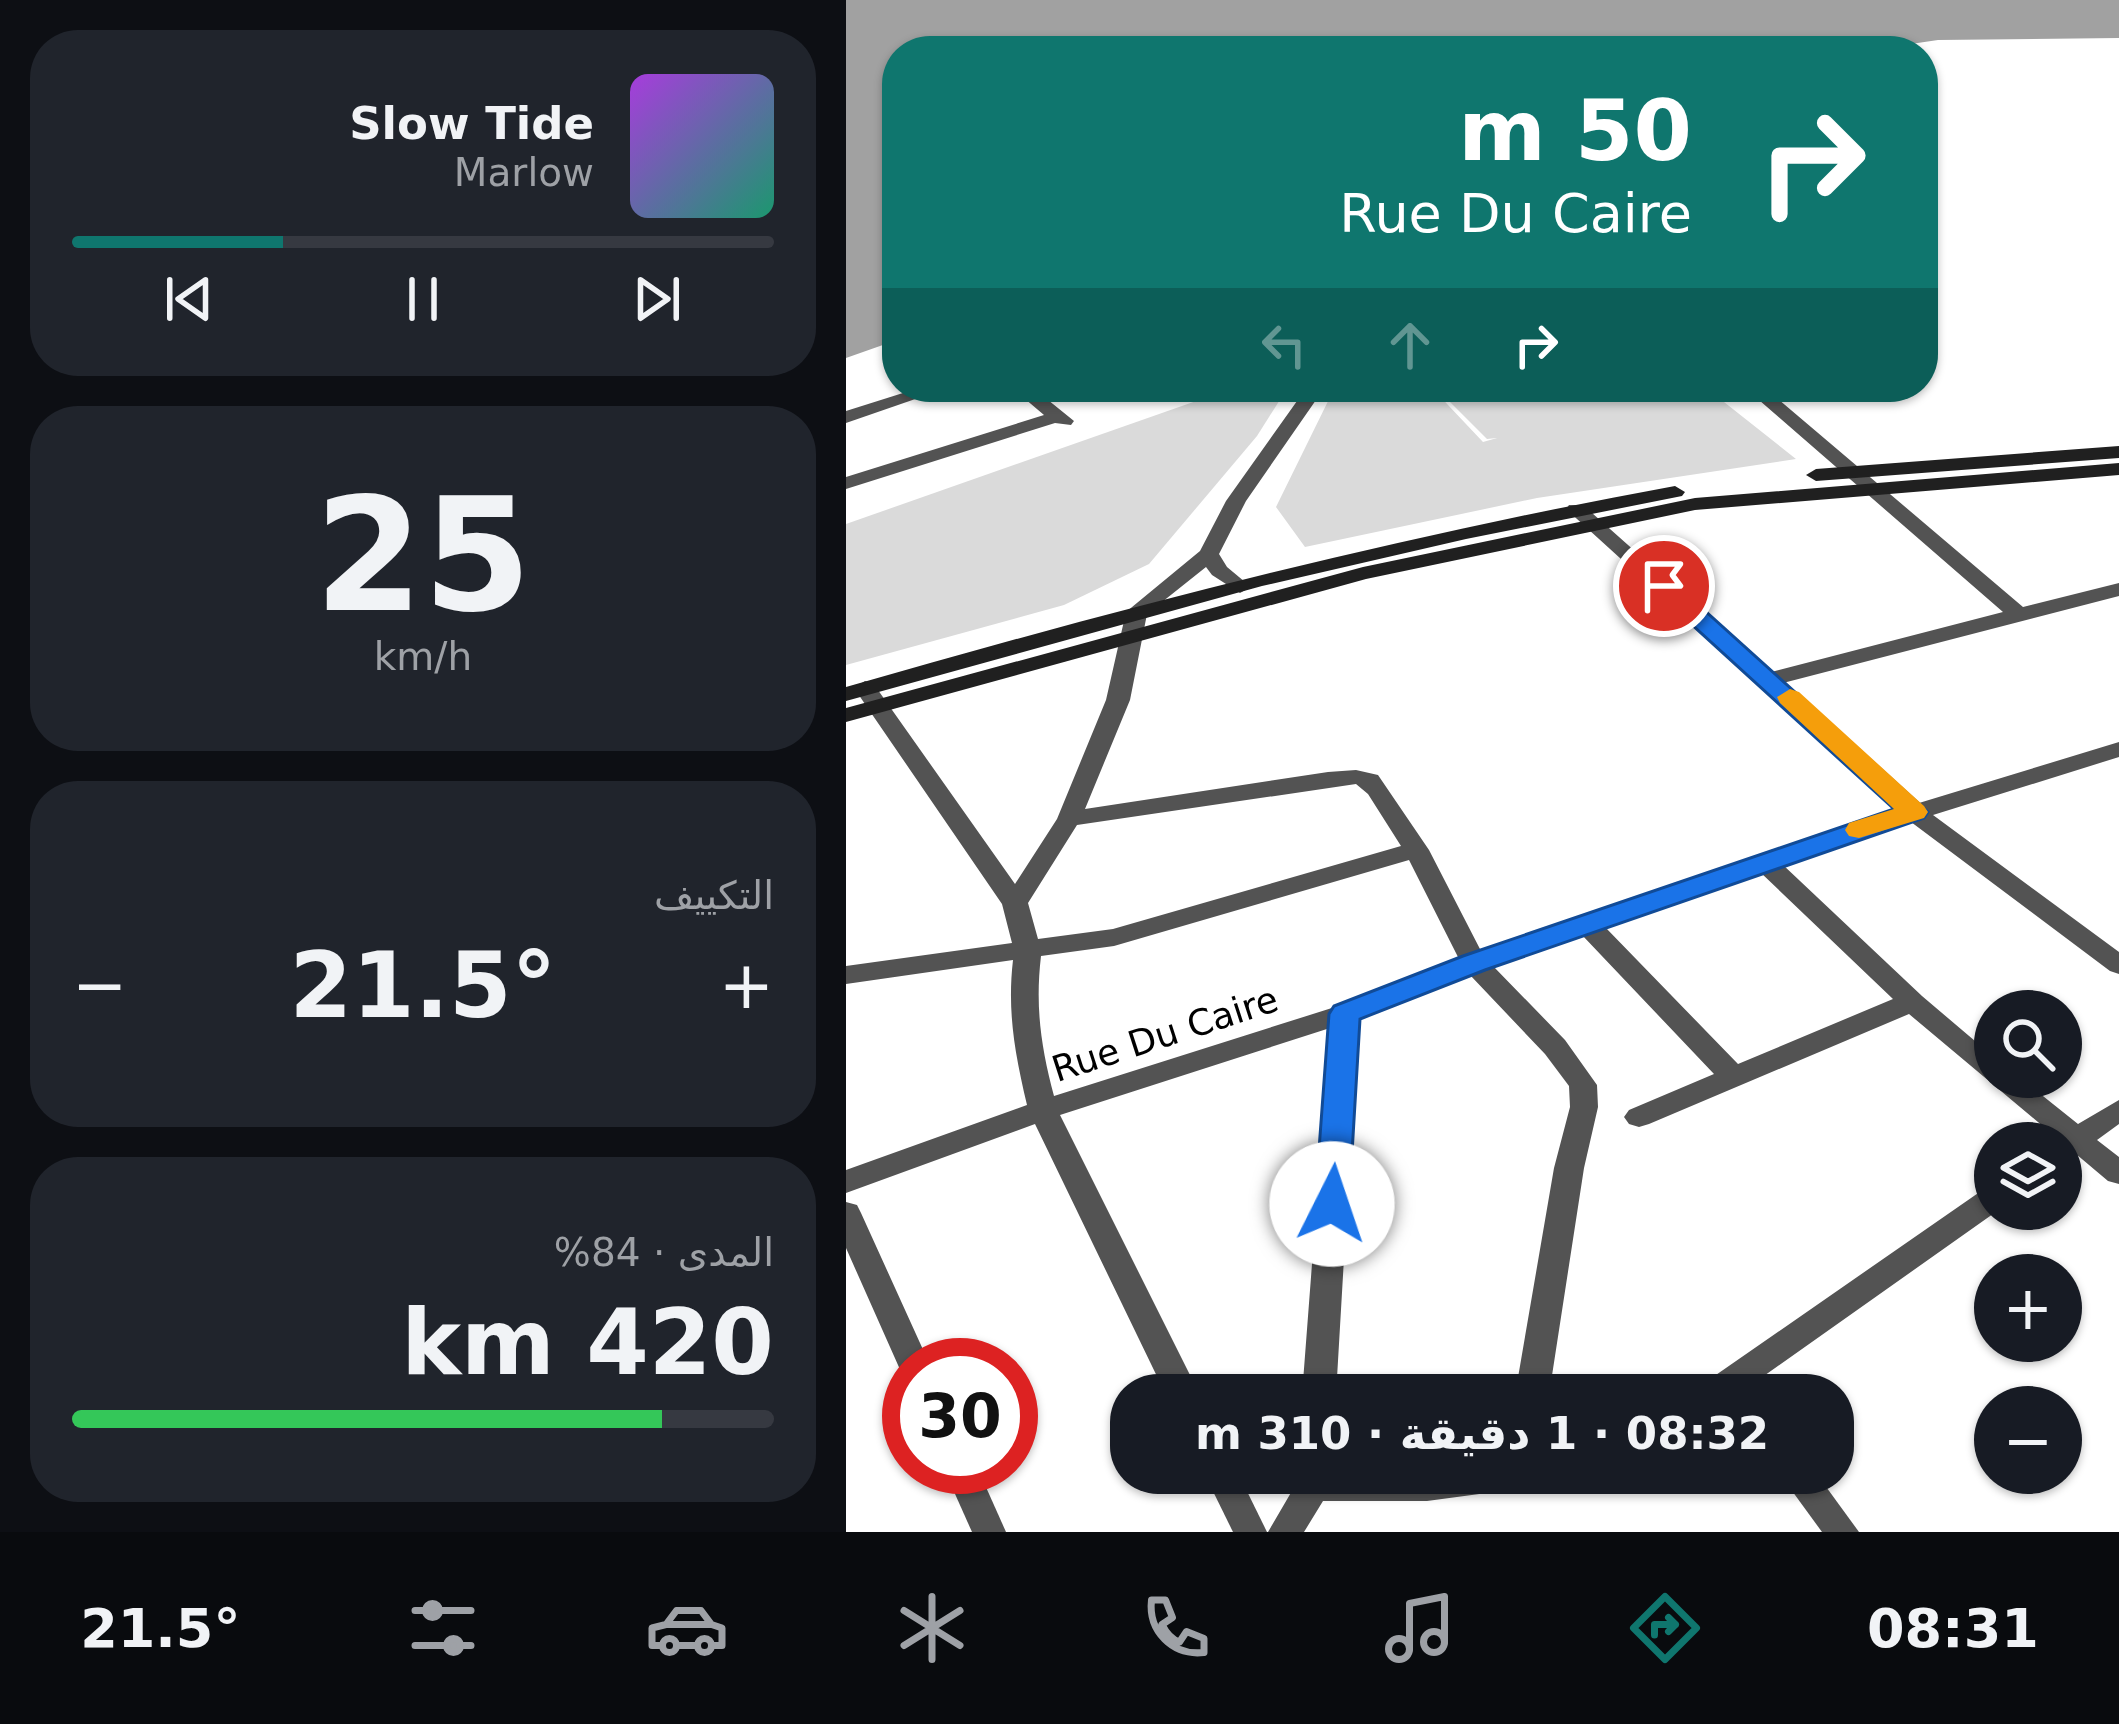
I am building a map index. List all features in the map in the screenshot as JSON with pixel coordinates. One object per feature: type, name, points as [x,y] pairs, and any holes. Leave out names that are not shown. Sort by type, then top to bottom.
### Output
[{"type":"main road","points":[[1134,623],[1240,586],[1584,516],[1864,478],[2119,452]]},
{"type":"main road","points":[[1864,478],[2119,469]]},
{"type":"main road","points":[[846,715],[863,696],[1134,623],[1363,573],[1584,516]]},
{"type":"street","points":[[846,417],[894,402]]},
{"type":"street","points":[[846,483],[1062,419],[1040,402]]},
{"type":"street","points":[[1015,903],[1069,819],[1118,700],[1134,623],[1209,554],[1236,501],[1305,402]]},
{"type":"street","points":[[1771,402],[2016,612]]},
{"type":"street","points":[[1584,516],[1914,812],[2119,964]]},
{"type":"street","points":[[1209,554],[1219,571],[1240,586]]},
{"type":"street","points":[[1770,679],[2119,589]]},
{"type":"street","points":[[863,696],[1015,903],[1028,951],[1022,999],[1025,1040],[1043,1110],[1173,1374]]},
{"type":"street","name":"Rue Du Caire","points":[[846,1182],[1043,1110],[1345,1014],[1474,963],[1765,862],[2119,749]]},
{"type":"street","points":[[1069,819],[1355,777],[1369,780],[1378,790],[1416,850],[1474,963],[1555,1047],[1583,1085],[1584,1107],[1569,1168],[1535,1374]]},
{"type":"street","points":[[846,975],[1114,937],[1416,850]]},
{"type":"street","points":[[1765,862],[1974,1055]]},
{"type":"street","points":[[1589,926],[1732,1076]]},
{"type":"street","points":[[1639,1117],[1912,1002]]},
{"type":"street","points":[[1320,1374],[1345,1014]]},
{"type":"street","points":[[2021,1098],[2046,1122]]},
{"type":"street","points":[[2082,1136],[2119,1110]]},
{"type":"street","points":[[2082,1152],[2119,1173]]},
{"type":"street","points":[[1753,1374],[1974,1212]]},
{"type":"street","points":[[846,1214],[902,1338]]},
{"type":"street","points":[[972,1494],[989,1532]]},
{"type":"street","points":[[1231,1494],[1250,1532]]},
{"type":"street","points":[[1285,1532],[1306,1494]]},
{"type":"street","points":[[1812,1494],[1842,1532]]},
{"type":"shaded area","points":[[846,0],[2119,0],[2119,38],[882,36],[882,345],[846,358]]},
{"type":"shaded area","points":[[1193,402],[1279,402],[1257,436],[1149,564],[1064,605],[846,665],[846,524]]},
{"type":"shaded area","points":[[1328,402],[1445,402],[1483,442],[1497,438],[1487,439],[1450,402],[1724,402],[1796,459],[1537,498],[1305,547],[1276,507]]},
{"type":"slow traffic","points":[[1790,697],[1914,812],[1859,830]]},
{"type":"route","points":[[1332,1204],[1345,1014],[1474,963],[1914,812],[1664,586]]}]
